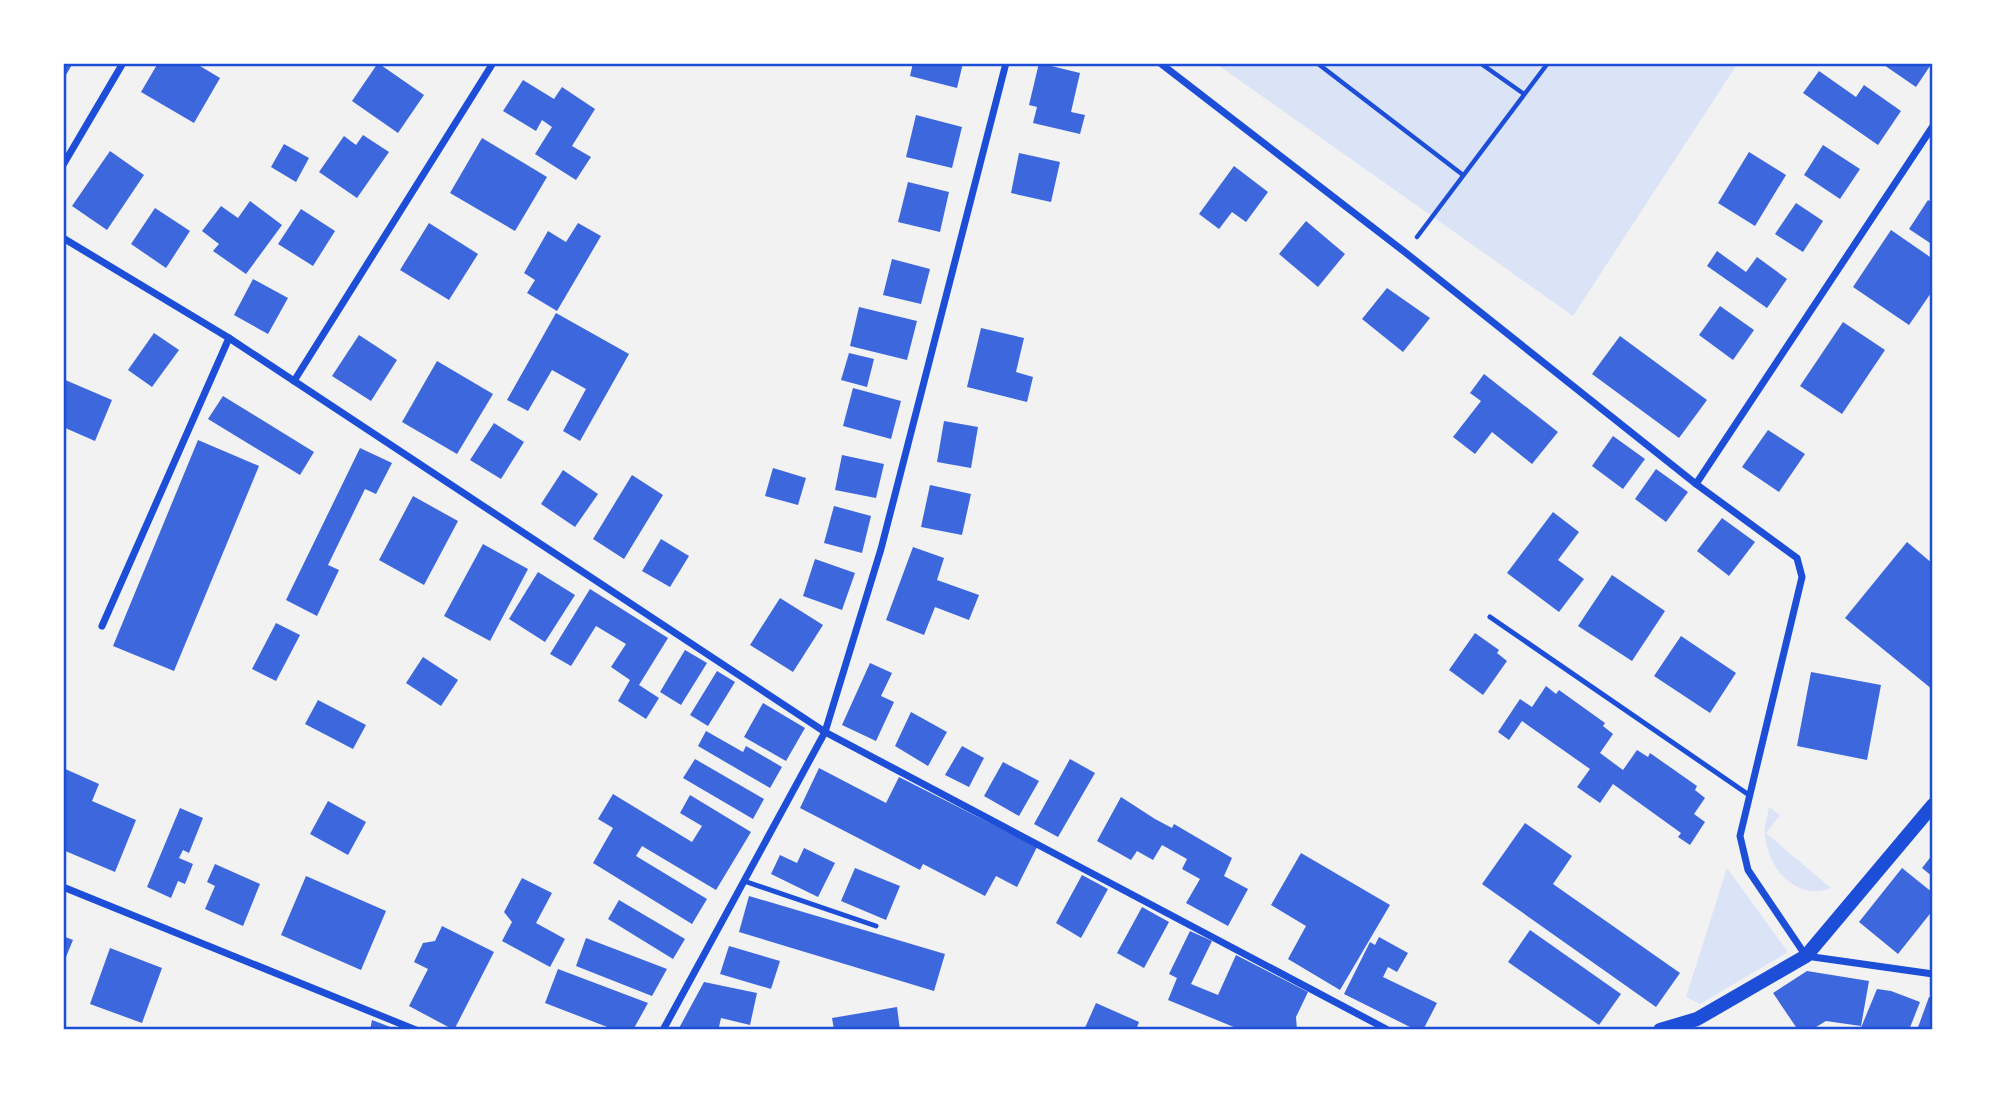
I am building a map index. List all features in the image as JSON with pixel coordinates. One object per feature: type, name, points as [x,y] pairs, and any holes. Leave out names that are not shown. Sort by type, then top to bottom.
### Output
[{"type":"main road","points":[[1660,1030],[1698,1019],[1806,956],[1933,805]]},
{"type":"street","points":[[63,165],[123,63]]},
{"type":"street","points":[[294,381],[493,63]]},
{"type":"street","points":[[663,1030],[825,732],[881,550],[1006,63]]},
{"type":"street","points":[[1160,63],[1406,253],[1696,484],[1797,558],[1802,577],[1740,836],[1748,870],[1806,956],[1933,974]]},
{"type":"street","points":[[1696,484],[1933,126]]},
{"type":"street","points":[[63,238],[229,338],[825,732],[1388,1030]]},
{"type":"street","points":[[102,626],[229,338]]},
{"type":"street","points":[[63,887],[416,1030]]},
{"type":"lane","points":[[1490,617],[1749,795]]},
{"type":"lane","points":[[744,881],[876,926]]},
{"type":"path","points":[[1317,63],[1463,175]]},
{"type":"path","points":[[1480,63],[1524,94]]},
{"type":"path","points":[[1406,253],[1548,63]]},
{"type":"shaded area","points":[[1215,63],[1738,63],[1573,316]]},
{"type":"shaded area","points":[[1769,807],[1780,815],[1766,833],[1831,888],[1806,890],[1795,886],[1778,870],[1771,859],[1765,834]]},
{"type":"shaded area","points":[[1727,868],[1788,952],[1700,1004],[1686,997]]},
{"type":"building","points":[[63,63],[73,63],[63,80]]},
{"type":"building","points":[[158,63],[195,63],[220,78],[194,123],[141,92]]},
{"type":"building","points":[[378,63],[424,95],[398,133],[352,101]]},
{"type":"building","points":[[913,63],[963,63],[957,88],[910,76]]},
{"type":"building","points":[[1039,63],[1080,73],[1071,112],[1085,115],[1080,134],[1033,123],[1037,107],[1029,105]]},
{"type":"building","points":[[1881,63],[1932,63],[1916,87]]},
{"type":"building","points":[[1819,71],[1856,97],[1864,85],[1901,111],[1878,145],[1803,93]]},
{"type":"building","points":[[523,80],[554,99],[562,87],[595,109],[572,146],[591,157],[576,180],[535,154],[552,127],[542,120],[536,131],[503,111]]},
{"type":"building","points":[[916,115],[962,127],[952,168],[906,157]]},
{"type":"building","points":[[363,135],[389,152],[357,198],[319,172],[344,136],[356,145]]},
{"type":"building","points":[[482,138],[547,177],[515,231],[450,193]]},
{"type":"building","points":[[284,144],[309,158],[296,182],[271,167]]},
{"type":"building","points":[[1823,145],[1860,169],[1840,199],[1804,175]]},
{"type":"building","points":[[110,151],[144,175],[107,230],[72,206]]},
{"type":"building","points":[[1749,152],[1786,175],[1755,226],[1718,203]]},
{"type":"building","points":[[1019,153],[1060,162],[1051,202],[1011,193]]},
{"type":"building","points":[[1234,166],[1268,192],[1246,222],[1232,212],[1219,229],[1199,214]]},
{"type":"building","points":[[908,182],[949,192],[940,232],[898,222]]},
{"type":"building","points":[[1928,200],[1933,203],[1933,245],[1909,229]]},
{"type":"building","points":[[250,201],[282,225],[246,274],[213,251],[219,244],[202,231],[221,206],[238,218]]},
{"type":"building","points":[[1796,203],[1823,221],[1803,252],[1775,234]]},
{"type":"building","points":[[155,208],[190,231],[166,268],[131,244]]},
{"type":"building","points":[[301,209],[335,231],[313,266],[278,244]]},
{"type":"building","points":[[1306,221],[1345,254],[1318,287],[1279,254]]},
{"type":"building","points":[[429,223],[478,254],[449,300],[400,270]]},
{"type":"building","points":[[578,223],[601,236],[557,311],[527,293],[535,280],[524,273],[548,231],[566,242]]},
{"type":"building","points":[[1891,230],[1933,259],[1933,290],[1909,325],[1853,287]]},
{"type":"building","points":[[1717,251],[1746,272],[1757,257],[1787,279],[1767,308],[1707,266]]},
{"type":"building","points":[[892,259],[930,269],[921,304],[883,295]]},
{"type":"building","points":[[253,279],[288,298],[268,334],[234,315]]},
{"type":"building","points":[[1387,288],[1430,318],[1403,352],[1362,319]]},
{"type":"building","points":[[1720,306],[1754,330],[1733,360],[1699,335]]},
{"type":"building","points":[[859,307],[917,321],[907,360],[850,346]]},
{"type":"building","points":[[556,313],[629,354],[580,441],[563,431],[586,389],[552,370],[528,411],[507,400]]},
{"type":"building","points":[[1843,322],[1885,350],[1842,414],[1800,386]]},
{"type":"building","points":[[981,328],[1024,338],[1016,372],[1033,377],[1027,402],[967,387]]},
{"type":"building","points":[[154,333],[179,350],[152,387],[128,370]]},
{"type":"building","points":[[359,335],[397,360],[371,401],[332,376]]},
{"type":"building","points":[[1620,336],[1707,400],[1679,438],[1592,374]]},
{"type":"building","points":[[849,353],[874,359],[867,387],[841,380]]},
{"type":"building","points":[[437,361],[493,394],[457,454],[402,422]]},
{"type":"building","points":[[1484,374],[1558,432],[1532,464],[1492,432],[1475,454],[1453,437],[1481,401],[1470,393]]},
{"type":"building","points":[[63,379],[112,400],[95,441],[63,427]]},
{"type":"building","points":[[853,388],[901,401],[891,439],[843,426]]},
{"type":"building","points":[[223,396],[314,452],[300,475],[208,419]]},
{"type":"building","points":[[944,421],[978,427],[971,468],[937,462]]},
{"type":"building","points":[[494,423],[524,442],[501,479],[470,460]]},
{"type":"building","points":[[1768,430],[1805,454],[1779,492],[1742,467]]},
{"type":"building","points":[[1613,436],[1645,459],[1623,489],[1592,466]]},
{"type":"building","points":[[198,440],[259,466],[174,671],[113,646]]},
{"type":"building","points":[[360,448],[392,463],[376,494],[365,489],[328,565],[339,570],[317,616],[286,600]]},
{"type":"building","points":[[842,455],[884,464],[876,498],[835,490]]},
{"type":"building","points":[[773,468],[806,478],[798,505],[765,496]]},
{"type":"building","points":[[1656,469],[1688,492],[1666,522],[1635,499]]},
{"type":"building","points":[[563,470],[598,494],[575,527],[541,504]]},
{"type":"building","points":[[632,475],[663,495],[624,559],[593,539]]},
{"type":"building","points":[[930,485],[971,494],[962,535],[921,527]]},
{"type":"building","points":[[413,496],[458,521],[424,585],[379,560]]},
{"type":"building","points":[[834,506],[871,516],[862,553],[824,543]]},
{"type":"building","points":[[1553,512],[1579,532],[1558,560],[1584,579],[1559,612],[1507,573]]},
{"type":"building","points":[[1722,518],[1755,542],[1729,576],[1697,551]]},
{"type":"building","points":[[661,539],[689,556],[670,587],[642,571]]},
{"type":"building","points":[[1907,542],[1933,564],[1933,690],[1845,618]]},
{"type":"building","points":[[483,544],[528,569],[490,641],[444,616]]},
{"type":"building","points":[[913,547],[944,558],[937,580],[979,595],[969,620],[935,607],[924,635],[886,620]]},
{"type":"building","points":[[815,559],[855,573],[842,610],[803,596]]},
{"type":"building","points":[[538,572],[575,595],[545,642],[509,619]]},
{"type":"building","points":[[1612,575],[1665,611],[1632,661],[1578,626]]},
{"type":"building","points":[[590,589],[668,638],[639,685],[659,698],[646,719],[618,701],[630,680],[611,667],[626,644],[596,626],[571,666],[550,654]]},
{"type":"building","points":[[780,598],[823,625],[793,672],[750,645]]},
{"type":"building","points":[[276,623],[300,635],[276,681],[252,669]]},
{"type":"building","points":[[1475,633],[1499,650],[1497,653],[1507,661],[1483,695],[1449,670]]},
{"type":"building","points":[[1681,636],[1736,673],[1710,713],[1654,676]]},
{"type":"building","points":[[685,650],[707,663],[681,705],[660,692]]},
{"type":"building","points":[[423,657],[458,680],[441,706],[406,683]]},
{"type":"building","points":[[870,663],[892,673],[881,696],[894,702],[876,741],[842,725]]},
{"type":"building","points":[[717,671],[735,682],[708,726],[690,715]]},
{"type":"building","points":[[1811,672],[1881,685],[1867,760],[1797,746]]},
{"type":"building","points":[[1546,686],[1556,694],[1559,690],[1605,723],[1603,726],[1613,734],[1600,753],[1623,770],[1637,750],[1648,757],[1650,753],[1697,786],[1695,790],[1705,798],[1694,814],[1705,822],[1690,845],[1678,837],[1681,833],[1613,784],[1600,803],[1577,787],[1590,769],[1522,721],[1509,740],[1498,732],[1520,699],[1532,707]]},
{"type":"building","points":[[318,700],[366,725],[353,749],[305,724]]},
{"type":"building","points":[[763,703],[805,728],[786,761],[744,737]]},
{"type":"building","points":[[911,712],[947,732],[928,766],[895,746]]},
{"type":"building","points":[[706,731],[743,752],[746,746],[782,767],[770,788],[698,746]]},
{"type":"building","points":[[962,746],[984,758],[969,787],[945,775]]},
{"type":"building","points":[[695,759],[764,799],[753,819],[683,778]]},
{"type":"building","points":[[1070,759],[1095,773],[1058,837],[1034,824]]},
{"type":"building","points":[[1003,762],[1039,781],[1019,816],[984,796]]},
{"type":"building","points":[[63,768],[99,784],[92,801],[136,820],[115,872],[63,850]]},
{"type":"building","points":[[819,768],[886,803],[899,777],[1037,847],[1017,887],[996,876],[985,896],[923,864],[920,870],[800,808]]},
{"type":"building","points":[[613,794],[692,842],[702,826],[680,813],[690,795],[751,832],[716,890],[642,846],[636,856],[707,899],[692,924],[593,863],[613,828],[598,819]]},
{"type":"building","points":[[1121,797],[1155,819],[1172,828],[1174,824],[1232,858],[1224,876],[1248,889],[1228,926],[1186,903],[1200,879],[1182,869],[1187,859],[1162,845],[1153,860],[1137,851],[1131,860],[1097,841]]},
{"type":"building","points":[[328,801],[366,822],[348,855],[310,834]]},
{"type":"building","points":[[180,808],[203,818],[189,853],[183,850],[179,858],[193,864],[185,884],[178,881],[171,898],[147,887]]},
{"type":"building","points":[[1525,823],[1572,856],[1553,884],[1680,973],[1656,1007],[1482,884]]},
{"type":"building","points":[[804,848],[835,863],[818,897],[771,874],[780,855],[797,863]]},
{"type":"building","points":[[1301,853],[1390,905],[1340,990],[1288,959],[1306,926],[1271,905]]},
{"type":"building","points":[[1933,854],[1933,877],[1922,868]]},
{"type":"building","points":[[215,864],[260,884],[243,926],[205,909],[215,886],[207,882]]},
{"type":"building","points":[[855,868],[900,886],[886,920],[841,901]]},
{"type":"building","points":[[1902,868],[1933,893],[1933,910],[1898,954],[1859,922]]},
{"type":"building","points":[[1082,875],[1108,889],[1081,938],[1056,923]]},
{"type":"building","points":[[306,876],[386,911],[361,970],[281,935]]},
{"type":"building","points":[[522,878],[552,893],[536,923],[565,939],[550,967],[502,941],[512,922],[504,912]]},
{"type":"building","points":[[749,896],[945,954],[934,991],[739,932]]},
{"type":"building","points":[[619,900],[685,939],[673,959],[608,919]]},
{"type":"building","points":[[1142,907],[1169,922],[1144,968],[1117,953]]},
{"type":"building","points":[[442,926],[494,952],[454,1030],[409,1006],[428,969],[414,962],[423,943],[435,941]]},
{"type":"building","points":[[1530,930],[1621,994],[1599,1025],[1508,962]]},
{"type":"building","points":[[1190,931],[1212,941],[1191,984],[1218,995],[1236,955],[1308,992],[1296,1017],[1297,1030],[1241,1030],[1168,1000],[1177,978],[1169,974]]},
{"type":"building","points":[[63,936],[73,940],[63,964]]},
{"type":"building","points":[[1379,937],[1408,953],[1397,972],[1388,967],[1383,977],[1437,1003],[1423,1030],[1416,1030],[1344,994],[1370,942],[1375,945]]},
{"type":"building","points":[[586,938],[667,969],[652,996],[576,966]]},
{"type":"building","points":[[729,946],[780,961],[771,989],[720,974]]},
{"type":"building","points":[[110,948],[162,968],[142,1023],[90,1004]]},
{"type":"building","points":[[558,969],[648,1003],[633,1030],[615,1030],[545,1003]]},
{"type":"building","points":[[1807,971],[1869,981],[1861,1026],[1826,1021],[1811,1030],[1798,1030],[1773,993]]},
{"type":"building","points":[[704,982],[757,993],[750,1025],[721,1018],[719,1027],[726,1030],[678,1030]]},
{"type":"building","points":[[1877,989],[1891,991],[1920,1002],[1909,1030],[1860,1030]]},
{"type":"building","points":[[1929,997],[1933,998],[1933,1030],[1917,1030]]},
{"type":"building","points":[[1096,1003],[1139,1022],[1136,1030],[1084,1030]]},
{"type":"building","points":[[897,1007],[900,1030],[834,1030],[832,1018]]},
{"type":"building","points":[[372,1020],[393,1028],[393,1030],[370,1030]]}]
